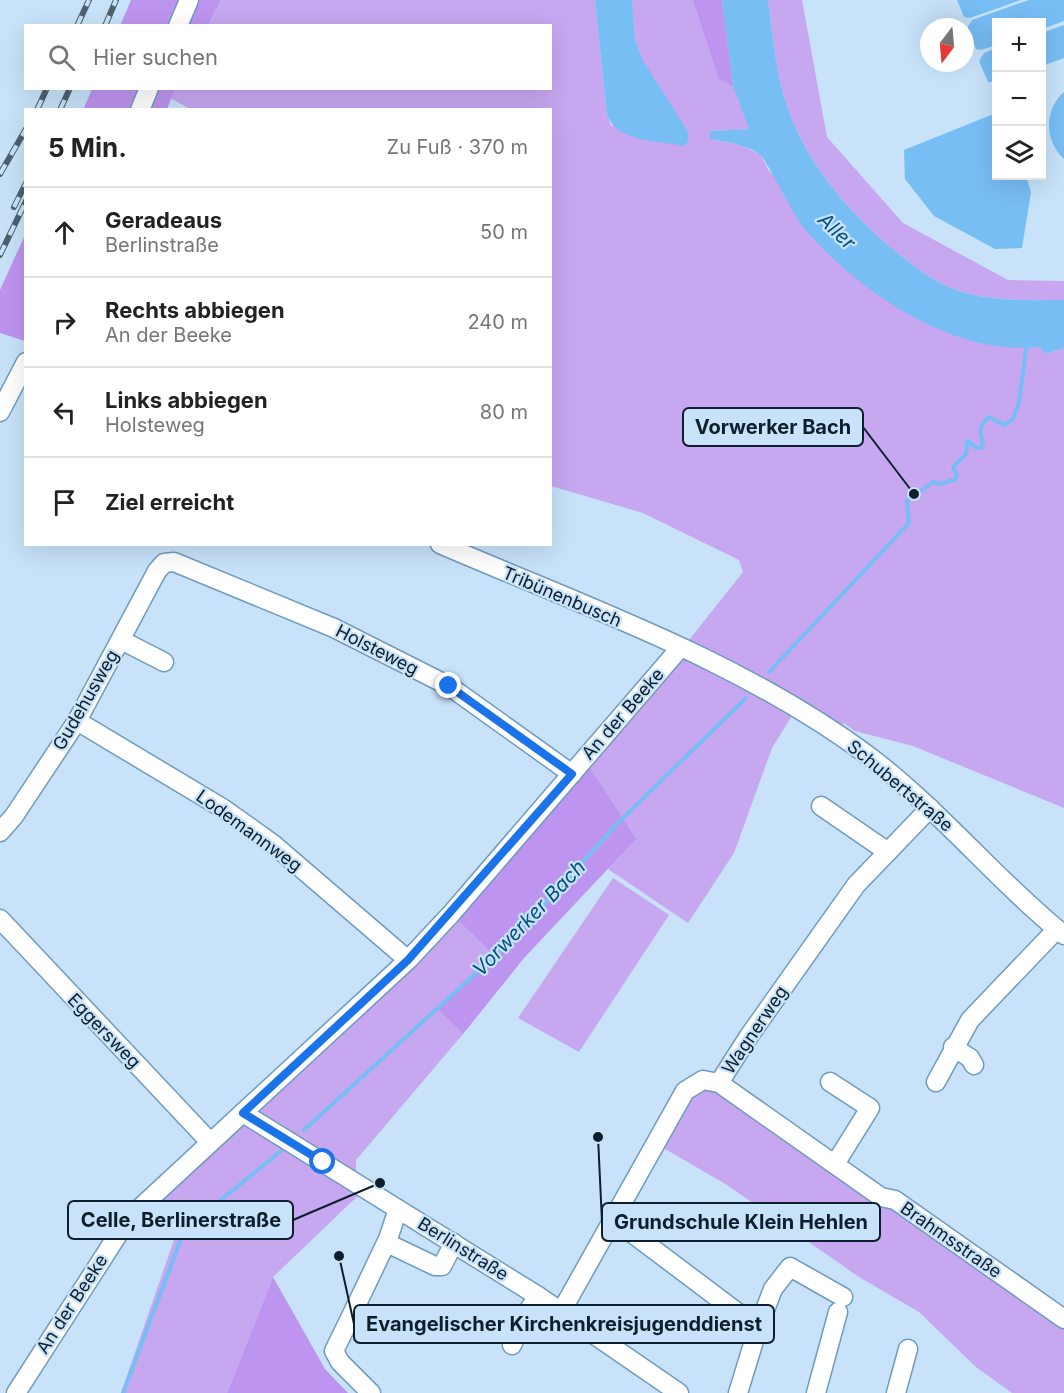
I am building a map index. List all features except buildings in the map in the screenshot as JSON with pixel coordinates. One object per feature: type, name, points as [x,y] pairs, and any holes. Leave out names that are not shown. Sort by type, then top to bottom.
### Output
[{"type":"street","points":[[178,24],[189,0]]},
{"type":"street","points":[[141,108],[148,90]]},
{"type":"street","points":[[0,412],[24,370]]},
{"type":"street","name":"Tribünenbusch","points":[[446,546],[682,648]]},
{"type":"street","name":"Holsteweg","points":[[164,563],[174,562],[334,628],[449,686],[572,774]]},
{"type":"street","name":"Gudehusweg","points":[[0,832],[14,816],[77,721],[157,571],[164,563]]},
{"type":"street","points":[[121,640],[164,662]]},
{"type":"street","name":"An der Beeke","points":[[16,1393],[128,1219],[408,960],[682,648]]},
{"type":"street","name":"Schubertstraße","points":[[682,648],[748,679],[870,757],[930,808],[1061,932]]},
{"type":"street","name":"Lodemannweg","points":[[77,721],[234,816],[273,844],[408,960]]},
{"type":"street","points":[[821,806],[888,852]]},
{"type":"street","name":"Wagnerweg","points":[[561,1312],[685,1091],[703,1080],[719,1083],[749,1036],[856,885],[930,808]]},
{"type":"street","name":"Eggersweg","points":[[0,919],[210,1142]]},
{"type":"street","points":[[936,1082],[953,1047],[970,1020],[1061,932]]},
{"type":"street","points":[[953,1047],[970,1058],[974,1065]]},
{"type":"street","points":[[830,1082],[870,1108],[835,1164]]},
{"type":"street","name":"Brahmsstraße","points":[[719,1083],[882,1197],[895,1200],[1064,1319]]},
{"type":"street","name":"Berlinstraße","points":[[243,1113],[538,1296],[667,1390]]},
{"type":"street","points":[[371,1393],[340,1362],[334,1351],[387,1243],[398,1209]]},
{"type":"street","points":[[612,1218],[758,1328]]},
{"type":"street","points":[[387,1243],[435,1266],[442,1266],[454,1244]]},
{"type":"street","points":[[738,1393],[773,1289],[790,1267],[841,1304],[816,1393]]},
{"type":"street","points":[[512,1345],[526,1314],[538,1296]]},
{"type":"street","points":[[355,1308],[394,1328]]},
{"type":"street","points":[[896,1393],[908,1349]]},
{"type":"shaded area","points":[[131,0],[221,0],[209,24],[121,24]]},
{"type":"shaded area","points":[[221,0],[595,0],[607,116],[612,127],[642,59],[635,39],[632,0],[722,0],[733,86],[750,129],[710,131],[710,139],[740,145],[760,154],[769,171],[964,338],[1003,347],[1040,347],[1045,354],[1064,348],[1064,808],[913,746],[855,731],[844,723],[833,732],[796,709],[772,748],[734,853],[688,923],[608,869],[635,839],[589,766],[743,572],[739,560],[643,513],[552,486],[552,108],[188,108],[170,98],[174,90],[552,90],[552,24],[209,24]]},
{"type":"shaded area","points":[[693,0],[722,0],[733,86],[719,79]]},
{"type":"shaded area","points":[[768,0],[802,0],[827,137],[903,223],[1008,280],[1064,281],[1064,300],[982,297],[956,290],[929,276],[903,258],[869,228],[820,172],[796,129],[780,81]]},
{"type":"shaded area","points":[[92,90],[175,90],[167,108],[84,108]]},
{"type":"shaded area","points":[[24,237],[24,341],[0,333],[0,290]]},
{"type":"shaded area","points":[[589,766],[636,839],[524,958],[463,1034],[438,1009],[495,956],[451,914]]},
{"type":"shaded area","points":[[613,878],[669,915],[579,1052],[518,1018]]},
{"type":"shaded area","points":[[451,914],[495,956],[438,1008],[463,1034],[356,1160],[356,1171],[352,1180],[366,1188],[273,1277],[227,1393],[121,1393],[175,1237],[128,1219]]},
{"type":"shaded area","points":[[703,1080],[1064,1319],[1064,1393],[1012,1393],[976,1367],[919,1312],[859,1277],[727,1185],[655,1143]]},
{"type":"shaded area","points":[[273,1277],[325,1369],[348,1393],[227,1393]]},
{"type":"water","points":[[595,0],[632,0],[635,39],[642,59],[688,132],[688,141],[684,146],[630,136],[613,125],[607,116]]},
{"type":"water","name":"Aller","points":[[722,0],[768,0],[780,81],[796,129],[820,172],[869,228],[903,258],[929,276],[956,290],[982,297],[1064,300],[1064,348],[1045,354],[1040,347],[1003,347],[975,342],[947,333],[893,305],[844,268],[803,227],[758,153],[741,145],[710,139],[710,131],[749,129],[733,86]]},
{"type":"water","points":[[957,0],[1021,0],[970,18],[964,17]]},
{"type":"water","points":[[1029,0],[1064,0],[1064,21],[1046,28],[1046,18],[992,18],[992,46],[981,50],[976,49],[974,44],[974,19]]},
{"type":"water","points":[[1064,25],[1064,58],[1046,65],[1046,32]]},
{"type":"water","points":[[992,50],[992,82],[988,82],[979,61],[984,53]]},
{"type":"water","points":[[1064,92],[1064,159],[1057,152],[1053,143],[1049,125],[1053,107]]},
{"type":"water","points":[[992,115],[992,180],[1027,180],[1031,192],[1022,248],[995,249],[934,216],[905,179],[904,150]]},
{"type":"waterway","name":"Vorwerker Bach","points":[[769,672],[909,523],[907,501],[933,482],[940,484],[956,479],[957,475],[953,467],[966,454],[967,441],[981,448],[983,443],[981,428],[989,417],[1004,425],[1013,419],[1019,402],[1027,343]]},
{"type":"waterway","name":"Vorwerker Bach","points":[[304,1130],[508,944],[620,821],[746,698]]},
{"type":"waterway","name":"Vorwerker Bach","points":[[190,1225],[281,1151]]},
{"type":"waterway","name":"Vorwerker Bach","points":[[123,1393],[182,1236]]},
{"type":"railway","points":[[78,24],[89,0]]},
{"type":"railway","points":[[106,24],[116,0]]},
{"type":"railway","points":[[38,108],[46,90]]},
{"type":"railway","points":[[61,108],[69,90]]},
{"type":"railway","points":[[0,174],[24,132]]},
{"type":"railway","points":[[14,207],[24,187]]},
{"type":"railway","points":[[0,255],[24,205]]},
{"type":"place","name":"Vorwerker Bach","points":[[914,494]]},
{"type":"place","name":"Grundschule Klein Hehlen","points":[[598,1137]]},
{"type":"place","name":"Celle, Berlinerstraße","points":[[380,1183]]},
{"type":"place","name":"Evangelischer Kirchenkreisjugenddienst","points":[[339,1256]]},
{"type":"route","points":[[323,1162],[243,1113],[408,960],[451,914],[572,774],[449,686]]}]
